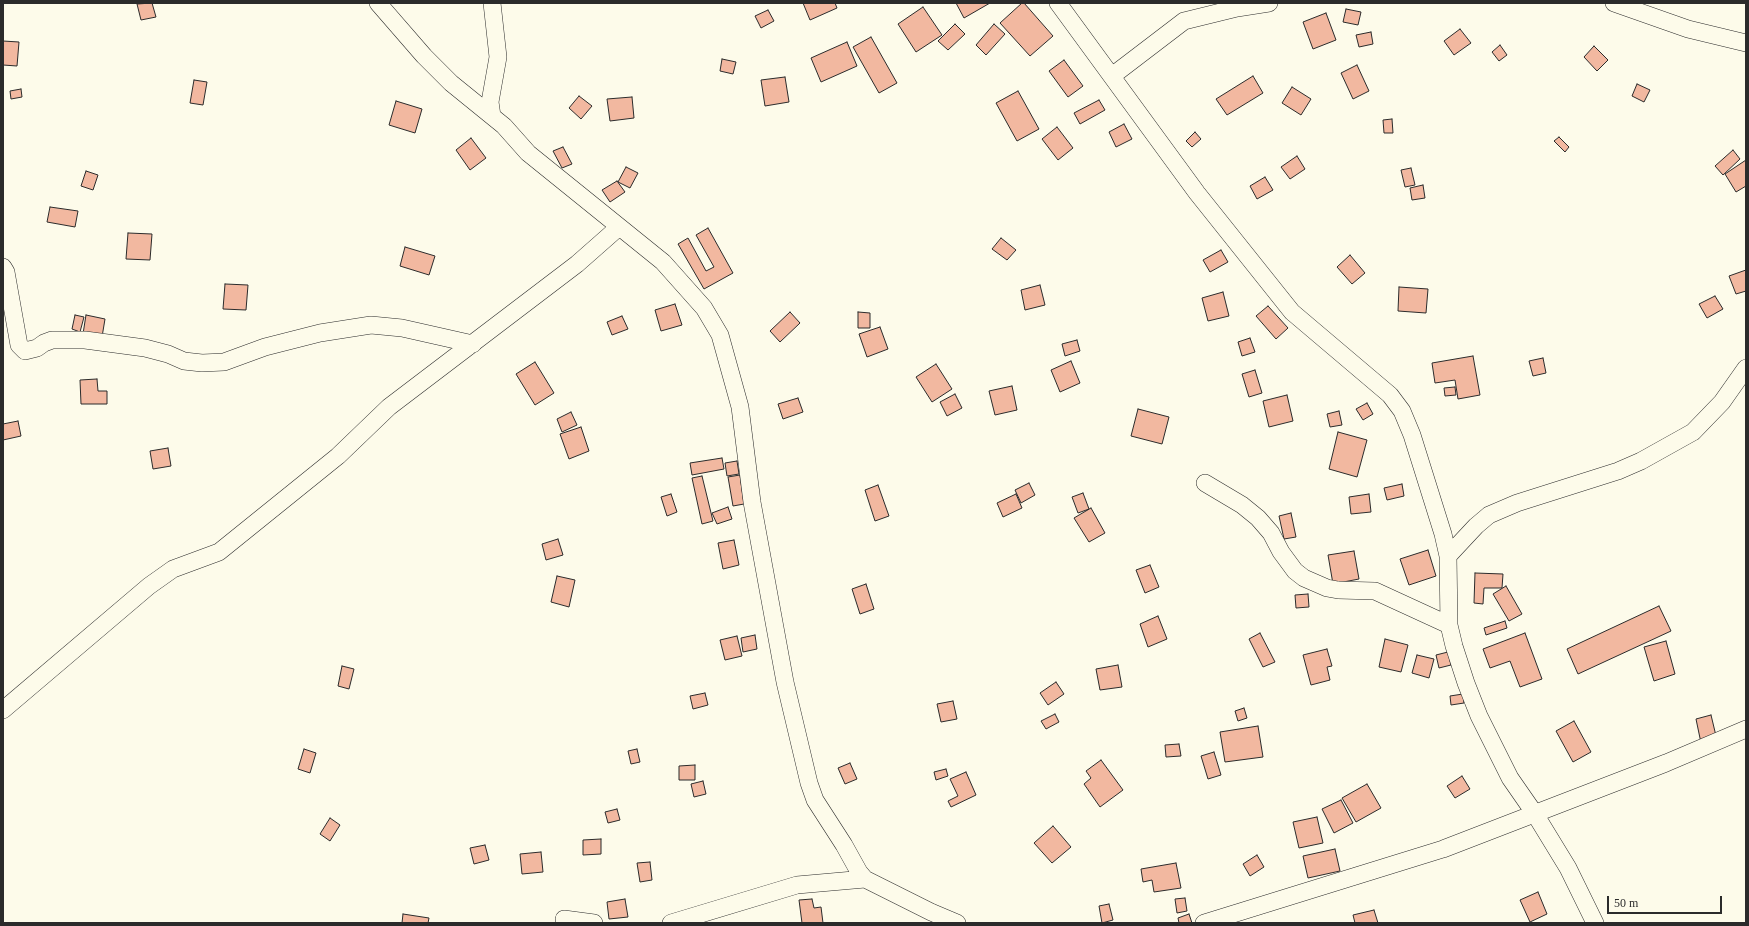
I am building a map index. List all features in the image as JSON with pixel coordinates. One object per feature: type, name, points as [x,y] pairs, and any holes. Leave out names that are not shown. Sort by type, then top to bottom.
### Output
[{"type":"street","points":[[378,3],[424,56],[452,83],[504,126],[528,153],[663,262],[704,308],[720,335],[740,407],[760,554],[785,682],[809,783],[815,800],[844,845],[859,872],[865,879],[931,912],[957,923]]},
{"type":"street","points":[[492,3],[498,57],[490,102],[492,116]]},
{"type":"street","points":[[1058,3],[1197,193],[1292,312],[1390,395],[1402,411],[1412,435],[1443,534],[1448,556],[1450,625],[1454,646],[1479,716],[1510,778],[1535,814],[1568,868],[1595,923]]},
{"type":"street","points":[[1112,76],[1184,22],[1237,8],[1269,3]]},
{"type":"street","points":[[1614,3],[1688,29],[1746,42]]},
{"type":"street","points":[[3,710],[149,586],[173,569],[219,552],[338,456],[389,407],[577,264],[619,227]]},
{"type":"street","points":[[3,267],[6,272],[19,345],[25,351],[37,348],[52,340],[85,340],[145,348],[168,354],[184,361],[202,363],[224,362],[265,347],[320,333],[371,325],[402,328],[473,344]]},
{"type":"street","points":[[1448,556],[1476,526],[1489,515],[1517,503],[1618,471],[1641,461],[1693,432],[1722,402],[1746,368]]},
{"type":"street","points":[[1205,483],[1242,505],[1258,518],[1271,533],[1281,552],[1295,572],[1304,578],[1327,588],[1338,590],[1376,591],[1450,625]]},
{"type":"street","points":[[1204,923],[1443,849],[1659,766],[1746,729]]},
{"type":"street","points":[[671,923],[797,885],[865,879]]},
{"type":"street","points":[[564,919],[594,923]]},
{"type":"building","points":[[152,3],[156,17],[141,20],[137,4]]},
{"type":"building","points":[[803,3],[835,3],[837,8],[810,20]]},
{"type":"building","points":[[956,3],[990,3],[964,18]]},
{"type":"building","points":[[1022,3],[1024,3],[1053,36],[1030,56],[1000,23]]},
{"type":"building","points":[[923,7],[942,35],[916,52],[898,24]]},
{"type":"building","points":[[1346,9],[1361,12],[1358,25],[1343,22]]},
{"type":"building","points":[[768,10],[774,21],[761,28],[755,16]]},
{"type":"building","points":[[1326,13],[1336,40],[1313,49],[1303,22]]},
{"type":"building","points":[[955,24],[965,34],[948,50],[938,41]]},
{"type":"building","points":[[994,24],[1005,34],[986,55],[976,45]]},
{"type":"building","points":[[1460,29],[1471,43],[1454,55],[1444,41]]},
{"type":"building","points":[[1371,32],[1373,44],[1359,47],[1356,35]]},
{"type":"building","points":[[871,37],[897,83],[879,93],[853,47]]},
{"type":"building","points":[[3,41],[19,42],[17,66],[3,65]]},
{"type":"building","points":[[847,42],[857,66],[821,82],[811,58]]},
{"type":"building","points":[[1500,45],[1507,55],[1499,61],[1492,52]]},
{"type":"building","points":[[1594,46],[1608,60],[1597,71],[1584,57]]},
{"type":"building","points":[[722,59],[736,62],[733,74],[720,71]]},
{"type":"building","points":[[1064,60],[1083,86],[1068,97],[1049,71]]},
{"type":"building","points":[[1357,65],[1369,91],[1353,99],[1341,73]]},
{"type":"building","points":[[1253,76],[1263,93],[1227,115],[1216,99]]},
{"type":"building","points":[[785,77],[789,102],[765,106],[761,80]]},
{"type":"building","points":[[194,80],[207,82],[203,105],[190,103]]},
{"type":"building","points":[[1637,84],[1650,90],[1644,102],[1632,96]]},
{"type":"building","points":[[1292,87],[1311,99],[1301,115],[1282,103]]},
{"type":"building","points":[[21,89],[22,97],[11,99],[10,91]]},
{"type":"building","points":[[1018,91],[1039,129],[1017,141],[996,103]]},
{"type":"building","points":[[579,96],[592,106],[581,119],[569,108]]},
{"type":"building","points":[[632,97],[634,118],[610,121],[607,99]]},
{"type":"building","points":[[1099,100],[1105,110],[1080,124],[1074,113]]},
{"type":"building","points":[[396,101],[422,109],[415,133],[389,125]]},
{"type":"building","points":[[1392,119],[1393,133],[1384,133],[1383,120]]},
{"type":"building","points":[[1124,124],[1132,139],[1116,147],[1109,132]]},
{"type":"building","points":[[1057,127],[1073,148],[1058,160],[1042,139]]},
{"type":"building","points":[[1195,132],[1201,139],[1192,147],[1186,141]]},
{"type":"building","points":[[1559,137],[1569,147],[1565,152],[1554,141]]},
{"type":"building","points":[[471,138],[486,158],[470,170],[456,150]]},
{"type":"building","points":[[563,147],[572,164],[562,168],[553,151]]},
{"type":"building","points":[[1733,150],[1740,159],[1723,175],[1715,166]]},
{"type":"building","points":[[1297,156],[1305,169],[1290,179],[1281,167]]},
{"type":"building","points":[[1746,160],[1746,186],[1736,192],[1725,174]]},
{"type":"building","points":[[626,167],[638,173],[630,188],[618,182]]},
{"type":"building","points":[[1411,168],[1415,185],[1405,187],[1401,170]]},
{"type":"building","points":[[86,171],[98,175],[93,190],[81,186]]},
{"type":"building","points":[[1265,177],[1273,190],[1257,199],[1250,186]]},
{"type":"building","points":[[617,181],[625,192],[610,202],[602,190]]},
{"type":"building","points":[[1423,185],[1425,198],[1412,200],[1410,188]]},
{"type":"building","points":[[50,207],[78,211],[75,227],[47,222]]},
{"type":"building","points":[[708,228],[733,273],[704,289],[678,244],[688,238],[706,271],[714,267],[696,235]]},
{"type":"building","points":[[128,233],[152,234],[150,260],[126,259]]},
{"type":"building","points":[[1001,238],[1016,250],[1007,260],[992,249]]},
{"type":"building","points":[[405,247],[435,256],[429,275],[400,266]]},
{"type":"building","points":[[1221,250],[1228,262],[1210,272],[1203,260]]},
{"type":"building","points":[[1350,255],[1365,273],[1352,284],[1337,267]]},
{"type":"building","points":[[1746,270],[1746,291],[1736,294],[1729,276]]},
{"type":"building","points":[[225,284],[248,285],[246,310],[223,309]]},
{"type":"building","points":[[1040,285],[1045,305],[1025,310],[1021,290]]},
{"type":"building","points":[[1399,287],[1428,289],[1426,313],[1398,311]]},
{"type":"building","points":[[1223,292],[1229,316],[1208,321],[1202,298]]},
{"type":"building","points":[[1715,296],[1723,309],[1707,318],[1699,304]]},
{"type":"building","points":[[675,304],[682,325],[661,331],[655,310]]},
{"type":"building","points":[[1268,306],[1288,328],[1276,339],[1256,316]]},
{"type":"building","points":[[790,312],[800,323],[780,342],[770,331]]},
{"type":"building","points":[[858,312],[870,313],[870,328],[858,328]]},
{"type":"building","points":[[75,315],[84,317],[80,332],[72,329]]},
{"type":"building","points":[[86,315],[105,319],[102,337],[83,334]]},
{"type":"building","points":[[622,316],[628,329],[612,335],[607,322]]},
{"type":"building","points":[[880,327],[888,349],[867,357],[859,334]]},
{"type":"building","points":[[1250,338],[1255,352],[1242,356],[1238,342]]},
{"type":"building","points":[[1077,340],[1080,351],[1065,356],[1062,344]]},
{"type":"building","points":[[1473,356],[1480,395],[1458,399],[1455,380],[1435,383],[1432,363]]},
{"type":"building","points":[[1543,358],[1546,373],[1533,376],[1529,361]]},
{"type":"building","points":[[1071,361],[1080,383],[1060,392],[1051,370]]},
{"type":"building","points":[[535,362],[554,393],[535,405],[516,374]]},
{"type":"building","points":[[936,364],[952,389],[932,402],[916,377]]},
{"type":"building","points":[[1255,370],[1262,393],[1249,397],[1242,374]]},
{"type":"building","points":[[97,379],[98,391],[107,391],[107,404],[81,404],[80,380]]},
{"type":"building","points":[[1012,386],[1017,410],[995,415],[989,391]]},
{"type":"building","points":[[1455,387],[1456,395],[1445,396],[1444,388]]},
{"type":"building","points":[[955,394],[962,408],[947,416],[940,402]]},
{"type":"building","points":[[1287,395],[1293,421],[1269,427],[1263,401]]},
{"type":"building","points":[[798,398],[803,412],[783,419],[778,404]]},
{"type":"building","points":[[1367,403],[1373,414],[1363,420],[1356,409]]},
{"type":"building","points":[[1138,409],[1169,417],[1162,444],[1131,436]]},
{"type":"building","points":[[1339,411],[1342,425],[1330,427],[1327,414]]},
{"type":"building","points":[[571,412],[577,425],[562,432],[557,419]]},
{"type":"building","points":[[18,421],[21,436],[3,440],[3,424]]},
{"type":"building","points":[[581,427],[589,451],[569,459],[560,434]]},
{"type":"building","points":[[1338,432],[1367,440],[1357,477],[1329,469]]},
{"type":"building","points":[[168,448],[171,466],[153,469],[150,451]]},
{"type":"building","points":[[722,458],[724,469],[692,475],[690,463]]},
{"type":"building","points":[[737,461],[739,474],[727,476],[725,463]]},
{"type":"building","points":[[740,475],[744,504],[733,506],[728,477]]},
{"type":"building","points":[[702,476],[713,521],[702,524],[692,478]]},
{"type":"building","points":[[1029,483],[1035,495],[1021,503],[1015,490]]},
{"type":"building","points":[[1402,484],[1404,496],[1387,500],[1384,488]]},
{"type":"building","points":[[878,485],[889,516],[875,521],[865,490]]},
{"type":"building","points":[[1083,493],[1089,509],[1078,513],[1072,497]]},
{"type":"building","points":[[671,494],[677,512],[667,516],[661,497]]},
{"type":"building","points":[[1016,494],[1022,508],[1003,517],[997,503]]},
{"type":"building","points":[[1369,494],[1371,512],[1351,514],[1349,497]]},
{"type":"building","points":[[728,507],[732,519],[717,524],[712,513]]},
{"type":"building","points":[[1091,508],[1105,533],[1089,542],[1074,518]]},
{"type":"building","points":[[1291,513],[1296,537],[1284,539],[1279,516]]},
{"type":"building","points":[[558,539],[563,555],[546,560],[542,544]]},
{"type":"building","points":[[734,540],[739,565],[723,569],[718,543]]},
{"type":"building","points":[[1428,550],[1436,576],[1409,585],[1400,559]]},
{"type":"building","points":[[1354,551],[1359,579],[1333,584],[1328,555]]},
{"type":"building","points":[[1150,565],[1159,587],[1145,593],[1136,570]]},
{"type":"building","points":[[1475,573],[1503,574],[1502,588],[1484,588],[1483,604],[1474,603]]},
{"type":"building","points":[[557,576],[575,580],[569,607],[551,602]]},
{"type":"building","points":[[866,584],[874,609],[860,614],[852,589]]},
{"type":"building","points":[[1506,586],[1522,614],[1509,621],[1493,594]]},
{"type":"building","points":[[1308,594],[1309,607],[1296,608],[1295,595]]},
{"type":"building","points":[[1659,606],[1671,631],[1578,674],[1567,649]]},
{"type":"building","points":[[1158,616],[1167,639],[1148,647],[1140,624]]},
{"type":"building","points":[[1505,621],[1507,628],[1486,635],[1484,628]]},
{"type":"building","points":[[1260,633],[1275,662],[1263,667],[1249,639]]},
{"type":"building","points":[[1525,633],[1542,679],[1520,687],[1510,661],[1490,668],[1483,649]]},
{"type":"building","points":[[755,635],[757,649],[743,652],[741,638]]},
{"type":"building","points":[[737,636],[742,656],[725,660],[720,640]]},
{"type":"building","points":[[1385,639],[1408,645],[1401,672],[1379,667]]},
{"type":"building","points":[[1666,641],[1675,674],[1654,681],[1644,647]]},
{"type":"building","points":[[1327,649],[1332,666],[1327,667],[1330,680],[1311,685],[1303,655]]},
{"type":"building","points":[[1448,652],[1451,665],[1439,668],[1436,655]]},
{"type":"building","points":[[1417,655],[1434,659],[1429,678],[1412,673]]},
{"type":"building","points":[[1118,665],[1122,687],[1100,690],[1096,669]]},
{"type":"building","points":[[342,666],[354,669],[349,689],[338,686]]},
{"type":"building","points":[[1056,682],[1064,694],[1048,705],[1040,693]]},
{"type":"building","points":[[705,693],[708,705],[693,709],[690,696]]},
{"type":"building","points":[[1463,694],[1464,703],[1451,705],[1450,696]]},
{"type":"building","points":[[953,701],[957,719],[941,722],[937,704]]},
{"type":"building","points":[[1244,708],[1247,718],[1238,721],[1235,711]]},
{"type":"building","points":[[1055,714],[1059,722],[1046,729],[1041,721]]},
{"type":"building","points":[[1711,715],[1717,740],[1701,743],[1696,719]]},
{"type":"building","points":[[1574,721],[1591,752],[1573,762],[1556,731]]},
{"type":"building","points":[[1258,726],[1263,757],[1225,762],[1220,732]]},
{"type":"building","points":[[1179,744],[1181,756],[1166,757],[1165,745]]},
{"type":"building","points":[[304,749],[316,753],[310,773],[298,769]]},
{"type":"building","points":[[637,749],[640,762],[631,764],[628,751]]},
{"type":"building","points":[[1214,752],[1221,775],[1208,779],[1201,756]]},
{"type":"building","points":[[1101,760],[1123,790],[1100,807],[1084,784],[1091,778],[1086,771]]},
{"type":"building","points":[[850,763],[857,779],[845,784],[838,768]]},
{"type":"building","points":[[695,765],[695,780],[679,780],[679,766]]},
{"type":"building","points":[[946,769],[948,776],[936,780],[934,772]]},
{"type":"building","points":[[966,772],[976,795],[951,807],[948,801],[958,796],[950,779]]},
{"type":"building","points":[[1462,776],[1470,789],[1455,798],[1447,786]]},
{"type":"building","points":[[703,781],[706,794],[694,797],[691,784]]},
{"type":"building","points":[[1367,784],[1381,808],[1356,822],[1342,798]]},
{"type":"building","points":[[1341,800],[1353,823],[1334,833],[1322,809]]},
{"type":"building","points":[[617,809],[620,820],[608,823],[605,812]]},
{"type":"building","points":[[1317,817],[1323,843],[1299,848],[1293,822]]},
{"type":"building","points":[[330,818],[340,825],[330,841],[320,834]]},
{"type":"building","points":[[1053,826],[1071,847],[1052,863],[1034,843]]},
{"type":"building","points":[[601,839],[601,854],[583,855],[583,840]]},
{"type":"building","points":[[485,845],[489,860],[474,864],[470,848]]},
{"type":"building","points":[[1335,849],[1340,871],[1308,878],[1303,856]]},
{"type":"building","points":[[541,852],[543,872],[522,874],[520,854]]},
{"type":"building","points":[[1257,855],[1264,867],[1250,876],[1243,864]]},
{"type":"building","points":[[650,862],[652,880],[640,882],[637,863]]},
{"type":"building","points":[[1176,863],[1181,888],[1154,892],[1152,880],[1143,882],[1141,869]]},
{"type":"building","points":[[1538,892],[1547,914],[1530,922],[1520,900]]},
{"type":"building","points":[[1185,898],[1187,911],[1177,913],[1175,899]]},
{"type":"building","points":[[625,899],[628,917],[609,919],[607,902]]},
{"type":"building","points":[[812,899],[814,908],[821,907],[823,923],[802,923],[799,900]]},
{"type":"building","points":[[1109,904],[1113,920],[1102,923],[1099,906]]},
{"type":"building","points":[[1374,910],[1378,923],[1355,923],[1353,915]]},
{"type":"building","points":[[403,914],[429,918],[428,923],[402,923]]},
{"type":"building","points":[[1189,914],[1192,923],[1179,923],[1178,918]]}]
